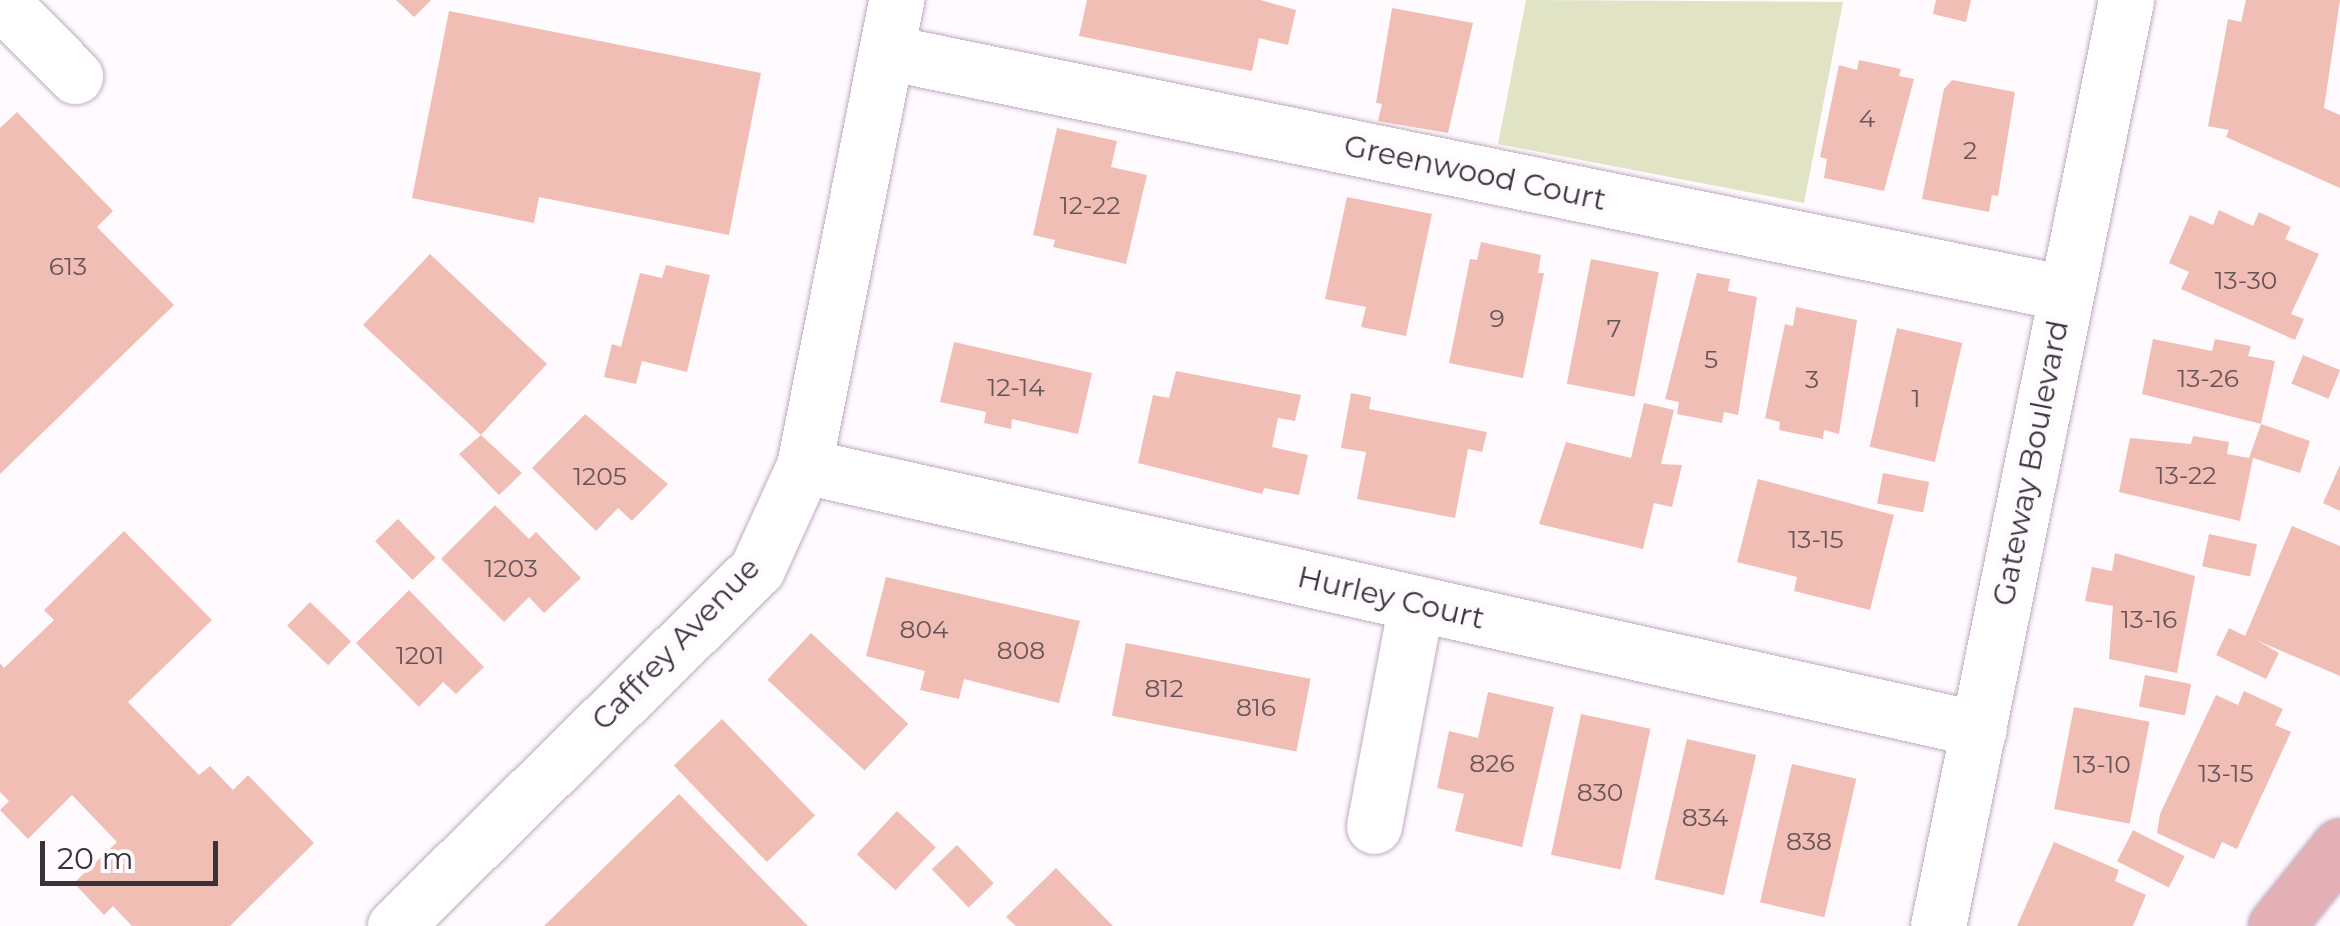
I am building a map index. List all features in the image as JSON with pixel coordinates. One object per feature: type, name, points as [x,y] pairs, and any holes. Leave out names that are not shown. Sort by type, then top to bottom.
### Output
[{"type":"main road","points":[[2276,926],[2340,846]]},
{"type":"street","points":[[0,0],[75,76]]},
{"type":"street","name":"Gateway Boulevard","points":[[1938,926],[2126,0]]},
{"type":"street","name":"Greenwood Court","points":[[891,26],[2065,293]]},
{"type":"street","name":"Caffrey Avenue","points":[[395,926],[757,570],[804,466],[891,26]]},
{"type":"street","name":"Hurley Court","points":[[804,466],[1979,729]]},
{"type":"street","points":[[1374,826],[1416,604]]},
{"type":"green space","points":[[1526,0],[1843,2],[1804,203],[1498,144]]},
{"type":"building","points":[[396,0],[431,0],[414,17]]},
{"type":"building","points":[[1087,0],[1260,0],[1296,10],[1288,45],[1259,38],[1252,71],[1079,36]]},
{"type":"building","points":[[1936,0],[1971,0],[1966,22],[1933,14]]},
{"type":"building","points":[[2246,0],[2340,0],[2324,108],[2340,115],[2340,188],[2226,137],[2229,130],[2208,126],[2228,19],[2241,22]]},
{"type":"building","points":[[1392,8],[1473,23],[1448,133],[1378,121],[1382,104],[1376,103]]},
{"type":"building","points":[[449,11],[761,73],[729,235],[539,197],[534,223],[412,198]]},
{"type":"building","points":[[1859,60],[1901,69],[1899,76],[1914,79],[1884,191],[1824,178],[1827,159],[1820,157],[1839,65],[1857,70]]},
{"type":"building","points":[[1952,80],[2015,92],[1998,196],[1992,195],[1989,212],[1922,199],[1944,89]]},
{"type":"building","points":[[17,112],[113,211],[97,227],[174,305],[0,474],[0,128]]},
{"type":"building","points":[[1057,128],[1117,141],[1111,167],[1147,175],[1126,264],[1053,247],[1055,240],[1033,235]]},
{"type":"building","points":[[1347,197],[1432,214],[1406,336],[1361,327],[1366,307],[1325,299]]},
{"type":"building","points":[[2219,210],[2253,226],[2259,212],[2291,227],[2285,239],[2319,254],[2291,314],[2304,319],[2295,340],[2181,289],[2189,272],[2169,263],[2190,215],[2213,225]]},
{"type":"building","points":[[1481,242],[1541,255],[1538,273],[1544,273],[1523,378],[1449,363],[1470,259],[1477,260]]},
{"type":"building","points":[[430,254],[547,364],[481,435],[363,325]]},
{"type":"building","points":[[1591,259],[1659,272],[1634,397],[1567,384]]},
{"type":"building","points":[[666,265],[710,275],[687,372],[642,361],[636,384],[604,377],[612,344],[621,347],[640,273],[662,278]]},
{"type":"building","points":[[1697,273],[1730,279],[1728,291],[1757,297],[1738,415],[1724,412],[1722,423],[1677,414],[1679,402],[1665,399]]},
{"type":"building","points":[[1796,307],[1857,320],[1839,434],[1824,430],[1823,439],[1779,430],[1780,422],[1765,418],[1785,324],[1793,326]]},
{"type":"building","points":[[1897,328],[1962,343],[1935,462],[1870,447]]},
{"type":"building","points":[[2153,339],[2212,351],[2215,339],[2251,346],[2248,356],[2275,361],[2261,424],[2142,394]]},
{"type":"building","points":[[954,342],[1092,373],[1078,434],[1012,419],[1011,429],[984,423],[986,412],[940,402]]},
{"type":"building","points":[[2303,355],[2340,370],[2328,399],[2291,384]]},
{"type":"building","points":[[1176,371],[1301,395],[1295,421],[1278,418],[1272,447],[1308,455],[1299,495],[1264,488],[1262,494],[1138,463],[1153,395],[1169,398]]},
{"type":"building","points":[[1351,393],[1371,397],[1369,409],[1487,432],[1482,452],[1468,449],[1455,518],[1357,499],[1366,452],[1341,448]]},
{"type":"building","points":[[1644,403],[1674,410],[1661,464],[1682,465],[1672,507],[1654,503],[1643,549],[1539,524],[1566,442],[1631,458]]},
{"type":"building","points":[[585,414],[668,484],[632,521],[618,508],[596,531],[532,468]]},
{"type":"building","points":[[2261,424],[2310,441],[2300,473],[2253,458],[2240,521],[2119,492],[2130,438],[2191,444],[2193,436],[2229,442],[2227,454],[2249,458]]},
{"type":"building","points":[[481,435],[522,473],[499,495],[459,454]]},
{"type":"building","points":[[2340,465],[2340,511],[2323,503]]},
{"type":"building","points":[[1883,473],[1929,482],[1923,512],[1877,503]]},
{"type":"building","points":[[1758,479],[1894,515],[1870,610],[1794,591],[1797,577],[1737,562]]},
{"type":"building","points":[[495,505],[529,539],[536,532],[581,578],[544,613],[529,597],[504,622],[441,559]]},
{"type":"building","points":[[398,519],[436,558],[412,580],[375,541]]},
{"type":"building","points":[[2292,526],[2340,546],[2340,676],[2256,640],[2279,653],[2266,679],[2216,655],[2229,628],[2245,636]]},
{"type":"building","points":[[124,531],[212,620],[128,702],[199,775],[210,766],[233,790],[248,775],[314,843],[230,926],[132,926],[113,906],[104,915],[74,883],[117,842],[72,795],[28,839],[0,810],[9,801],[0,792],[0,663],[4,668],[54,620],[44,610]]},
{"type":"building","points":[[2209,534],[2257,544],[2250,576],[2202,566]]},
{"type":"building","points":[[2115,553],[2195,576],[2177,673],[2109,659],[2113,606],[2085,601],[2092,567],[2112,571]]},
{"type":"building","points":[[886,577],[1080,621],[1059,703],[964,679],[959,699],[920,690],[925,671],[866,656]]},
{"type":"building","points":[[409,590],[484,667],[456,694],[443,682],[419,707],[356,643]]},
{"type":"building","points":[[310,602],[351,642],[328,665],[287,626]]},
{"type":"building","points":[[811,633],[908,724],[865,771],[767,680]]},
{"type":"building","points":[[1126,643],[1311,679],[1296,752],[1112,716]]},
{"type":"building","points":[[2145,675],[2191,684],[2185,715],[2139,706]]},
{"type":"building","points":[[2244,691],[2283,709],[2275,725],[2291,732],[2237,849],[2222,842],[2214,859],[2157,833],[2160,814],[2216,695],[2238,705]]},
{"type":"building","points":[[1488,692],[1554,707],[1522,847],[1455,831],[1464,794],[1437,788],[1449,731],[1478,738]]},
{"type":"building","points":[[2074,707],[2150,722],[2130,824],[2054,809]]},
{"type":"building","points":[[1581,714],[1650,729],[1621,870],[1551,855]]},
{"type":"building","points":[[722,719],[815,815],[767,862],[674,766]]},
{"type":"building","points":[[1687,739],[1756,755],[1724,895],[1655,879]]},
{"type":"building","points":[[1792,764],[1856,779],[1824,917],[1760,902]]},
{"type":"building","points":[[679,794],[808,926],[544,926]]},
{"type":"building","points":[[897,811],[936,847],[896,890],[857,854]]},
{"type":"building","points":[[2133,830],[2185,856],[2169,888],[2117,861]]},
{"type":"building","points":[[2054,842],[2119,870],[2115,881],[2146,895],[2133,926],[2017,926]]},
{"type":"building","points":[[957,845],[994,883],[969,907],[932,869]]},
{"type":"building","points":[[1056,868],[1113,926],[1016,926],[1006,917]]}]
